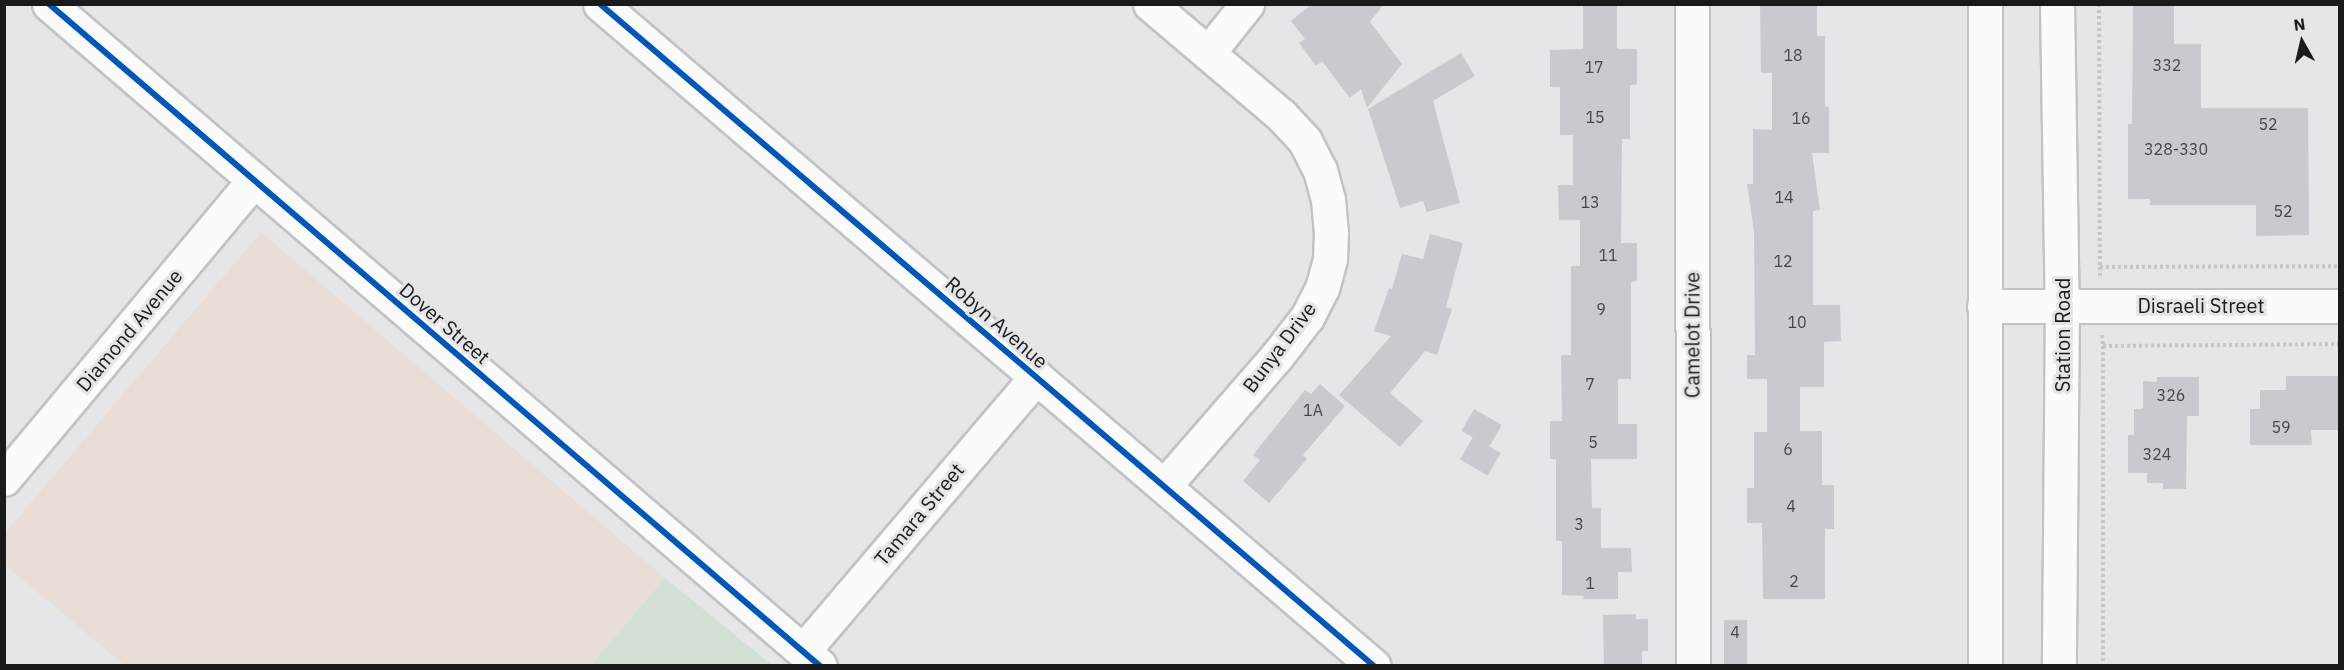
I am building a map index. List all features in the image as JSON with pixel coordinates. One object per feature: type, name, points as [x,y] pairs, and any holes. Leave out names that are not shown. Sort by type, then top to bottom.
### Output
[{"type":"street","name":"Dover Street","points":[[49,4],[812,658]]},
{"type":"street","name":"Robyn Avenue","points":[[600,4],[1374,666]]},
{"type":"street","name":"Bunya Drive","points":[[1150,4],[1281,115],[1305,141],[1320,170],[1328,199],[1332,231],[1330,259],[1322,288],[1306,317],[1277,356],[1164,486]]},
{"type":"street","points":[[1208,52],[1247,4]]},
{"type":"street","name":"Camelot Drive","points":[[1692,4],[1693,666]]},
{"type":"street","points":[[1984,4],[1985,666]]},
{"type":"street","name":"Station Road","points":[[2057,4],[2062,306],[2060,666]]},
{"type":"street","name":"Diamond Avenue","points":[[11,458],[254,180]]},
{"type":"street","name":"Disraeli Street","points":[[1984,306],[2340,306]]},
{"type":"street","name":"Tamara Street","points":[[812,658],[1035,377]]},
{"type":"path","points":[[2100,4],[2103,666]]},
{"type":"path","points":[[2100,267],[2340,266]]},
{"type":"path","points":[[2103,346],[2340,344]]},
{"type":"shaded area","points":[[261,232],[665,578],[591,665],[124,665],[5,565],[5,533]]},
{"type":"shaded area","points":[[665,578],[772,665],[591,665]]},
{"type":"building","points":[[1312,4],[1384,4],[1370,22],[1402,64],[1367,108],[1361,89],[1350,98],[1322,61],[1316,66],[1299,43],[1305,39],[1291,21]]},
{"type":"building","points":[[1583,4],[1617,4],[1617,49],[1637,49],[1637,84],[1630,85],[1630,139],[1622,139],[1621,243],[1637,243],[1637,281],[1631,282],[1631,379],[1618,379],[1618,424],[1637,424],[1637,459],[1591,459],[1592,508],[1601,508],[1601,548],[1631,548],[1632,572],[1618,572],[1618,599],[1583,599],[1584,596],[1562,595],[1562,541],[1556,541],[1556,459],[1550,459],[1550,421],[1562,421],[1561,355],[1571,355],[1571,266],[1580,266],[1580,220],[1559,220],[1558,185],[1573,185],[1573,135],[1560,135],[1560,87],[1550,87],[1550,50],[1583,49]]},
{"type":"building","points":[[1760,4],[1817,4],[1817,36],[1825,36],[1825,106],[1829,107],[1829,153],[1812,153],[1820,210],[1813,211],[1813,305],[1840,305],[1841,341],[1824,342],[1824,387],[1800,387],[1800,431],[1822,431],[1822,485],[1834,485],[1834,529],[1825,529],[1825,599],[1763,599],[1762,523],[1747,523],[1747,488],[1754,488],[1754,432],[1767,432],[1767,379],[1747,379],[1747,355],[1755,355],[1754,232],[1747,184],[1753,184],[1753,129],[1772,130],[1772,73],[1761,73]]},
{"type":"building","points":[[2133,4],[2174,4],[2174,44],[2201,44],[2201,108],[2308,108],[2309,235],[2256,236],[2256,205],[2150,205],[2150,199],[2128,199],[2128,124],[2132,124]]},
{"type":"building","points":[[1461,53],[1475,76],[1433,101],[1460,203],[1427,212],[1423,201],[1400,208],[1368,109]]},
{"type":"building","points":[[1430,234],[1463,243],[1446,307],[1452,309],[1437,355],[1425,351],[1390,393],[1423,421],[1400,447],[1339,395],[1391,336],[1374,331],[1389,288],[1392,289],[1402,254],[1423,259]]},
{"type":"building","points":[[2286,376],[2340,376],[2340,430],[2311,430],[2312,445],[2250,445],[2250,409],[2260,409],[2260,390],[2286,390]]},
{"type":"building","points":[[2157,377],[2199,377],[2199,416],[2187,416],[2186,489],[2163,489],[2163,483],[2147,483],[2147,473],[2128,473],[2128,435],[2134,435],[2134,409],[2143,409],[2143,381],[2157,382]]},
{"type":"building","points":[[1320,384],[1345,406],[1303,455],[1307,459],[1269,503],[1243,481],[1260,460],[1253,455],[1305,390],[1311,394]]},
{"type":"building","points":[[1474,409],[1502,425],[1489,447],[1462,431]]},
{"type":"building","points":[[1473,437],[1501,453],[1488,476],[1460,460]]},
{"type":"building","points":[[1636,614],[1636,619],[1648,619],[1648,651],[1642,651],[1642,666],[1604,666],[1603,615]]},
{"type":"building","points":[[1724,620],[1747,620],[1747,666],[1724,666]]},
{"type":"cycle path","points":[[49,4],[820,666]]},
{"type":"cycle path","points":[[600,4],[1374,666]]}]
